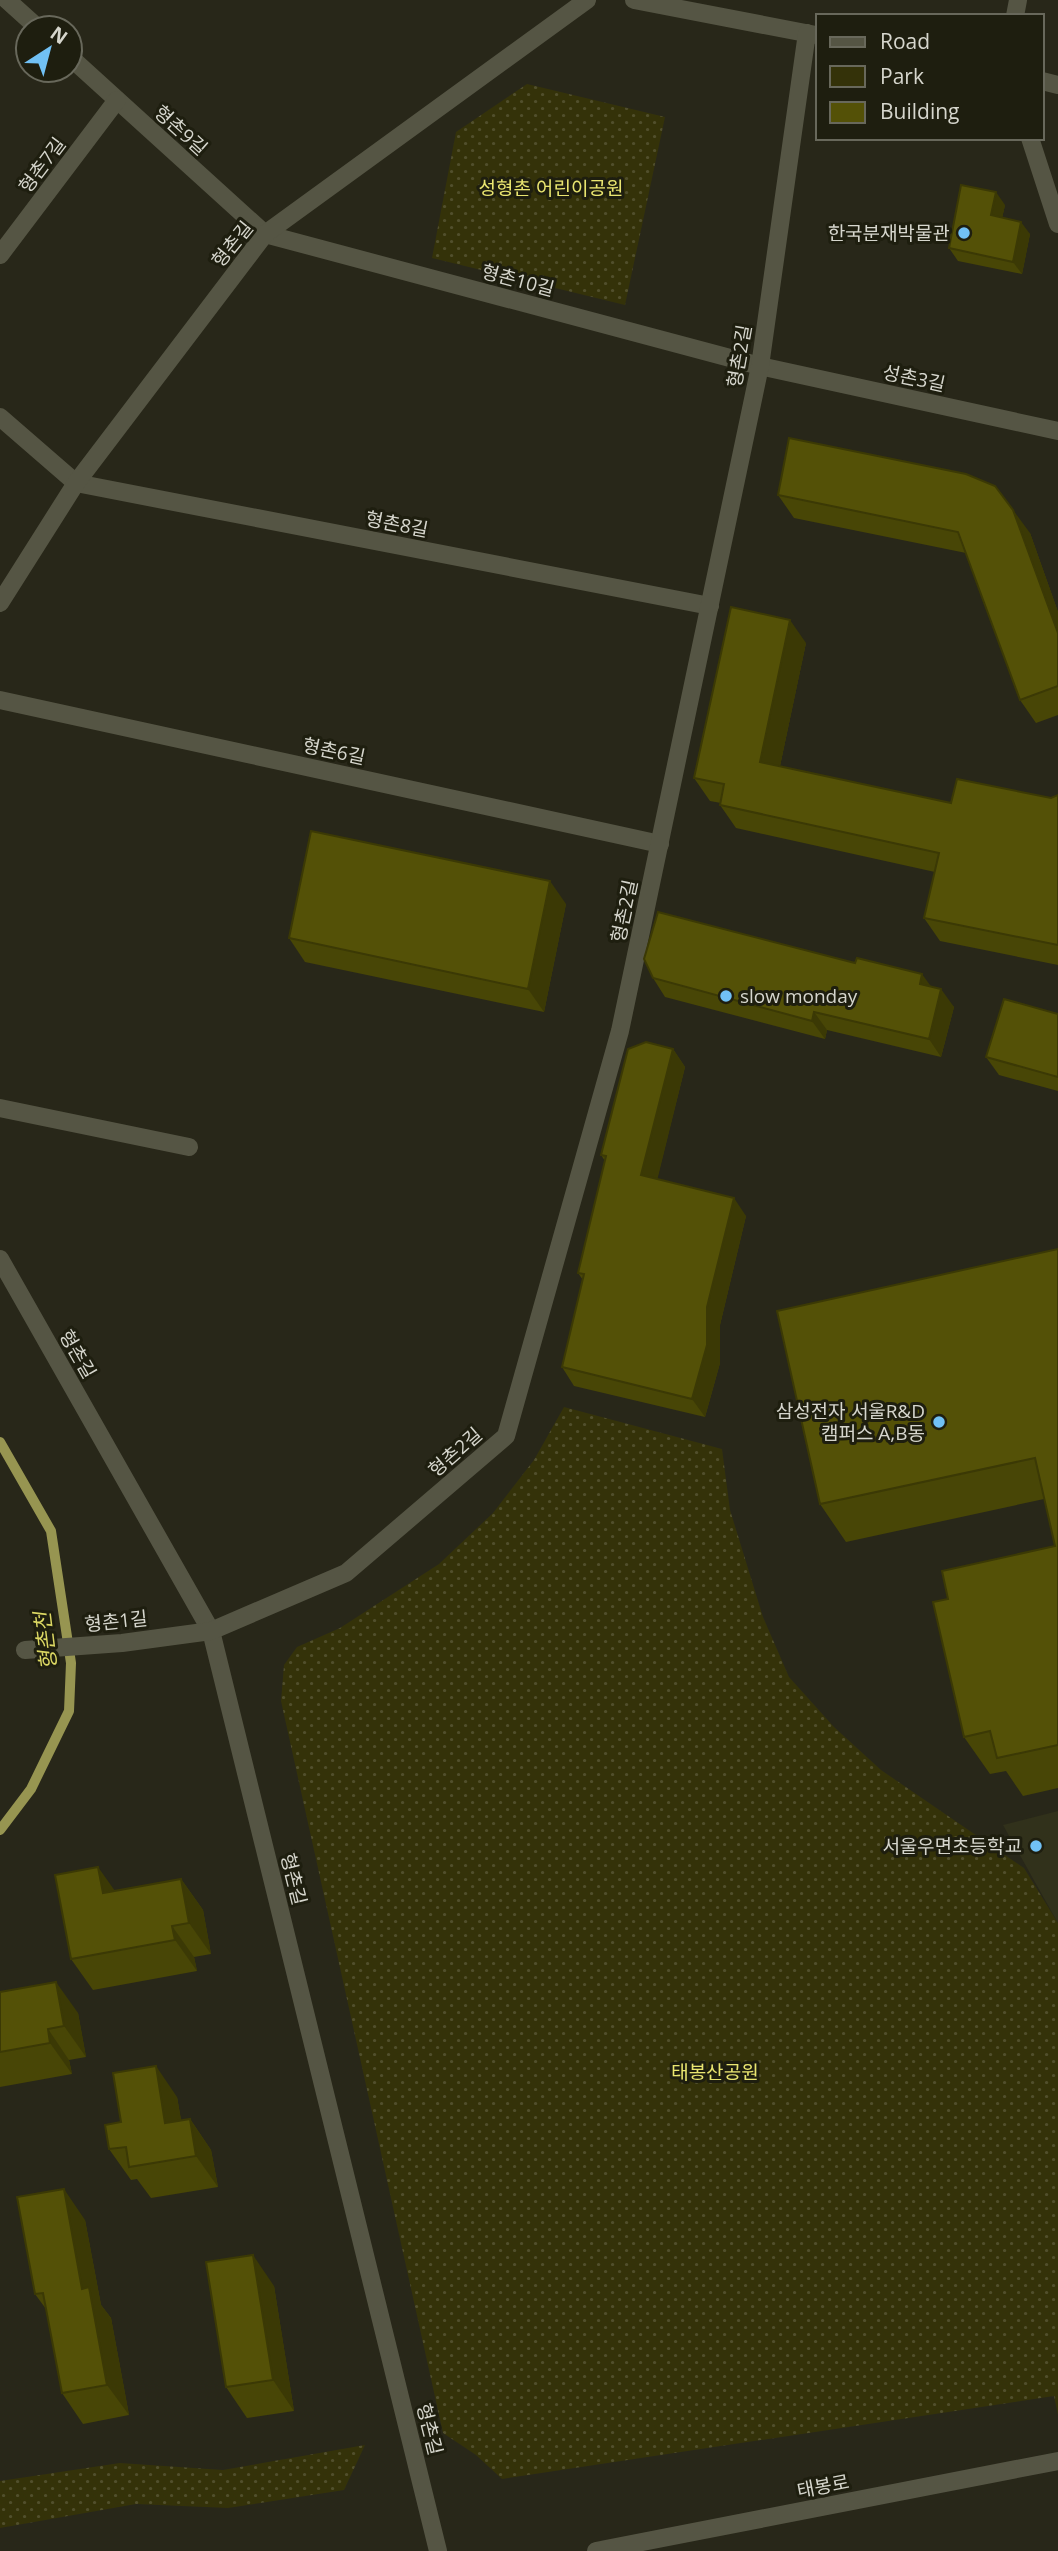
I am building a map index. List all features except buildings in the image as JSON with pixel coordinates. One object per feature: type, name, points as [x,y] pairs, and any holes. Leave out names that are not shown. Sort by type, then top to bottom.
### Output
[{"type":"street","points":[[7,0],[22,14]]},
{"type":"street","name":"형촌길","points":[[0,603],[76,483],[265,234],[587,0]]},
{"type":"street","points":[[634,0],[812,34]]},
{"type":"street","name":"형촌2길","points":[[211,1631],[346,1573],[506,1436],[620,1031],[760,366],[812,34]]},
{"type":"street","name":"형촌9길","points":[[84,70],[265,234]]},
{"type":"street","name":"형촌7길","points":[[0,255],[117,100]]},
{"type":"street","points":[[1031,140],[1058,224]]},
{"type":"street","name":"형촌10길","points":[[265,234],[760,366]]},
{"type":"street","name":"성촌3길","points":[[760,366],[1058,431]]},
{"type":"street","points":[[0,417],[76,483]]},
{"type":"street","name":"형촌8길","points":[[76,483],[710,606]]},
{"type":"street","name":"형촌6길","points":[[0,700],[660,844]]},
{"type":"street","points":[[0,1108],[189,1147]]},
{"type":"street","name":"형촌길","points":[[0,1259],[211,1631],[438,2551]]},
{"type":"street","name":"형촌1길","points":[[25,1650],[122,1643],[211,1631]]},
{"type":"street","name":"태봉로","points":[[596,2551],[1058,2461]]},
{"type":"shaded area","name":"서울우면초등학교","points":[[1058,1811],[1058,1923],[1003,1825]]},
{"type":"green space","name":"성형촌 어린이공원","points":[[527,84],[665,117],[625,305],[432,258],[456,132]]},
{"type":"green space","name":"태봉산공원","points":[[564,1407],[722,1449],[730,1510],[763,1617],[789,1677],[834,1727],[881,1770],[1024,1868],[1058,1923],[1058,2415],[1054,2396],[502,2479],[476,2455],[443,2433],[281,1701],[284,1665],[297,1647],[340,1628],[439,1564],[493,1513],[534,1460]]},
{"type":"green space","points":[[365,2445],[344,2490],[228,2508],[136,2504],[0,2528],[0,2481],[120,2463],[223,2470]]},
{"type":"waterway","name":"형촌천","points":[[0,1442],[51,1531],[71,1663],[69,1711],[31,1789],[0,1830]]},
{"type":"place","name":"한국분재박물관","points":[[964,233]]},
{"type":"place","name":"slow monday","points":[[726,996]]},
{"type":"place","name":"삼성전자 서울R&D 캠퍼스 A,B동","points":[[939,1422]]},
{"type":"place","name":"서울우면초등학교","points":[[1036,1846]]}]
